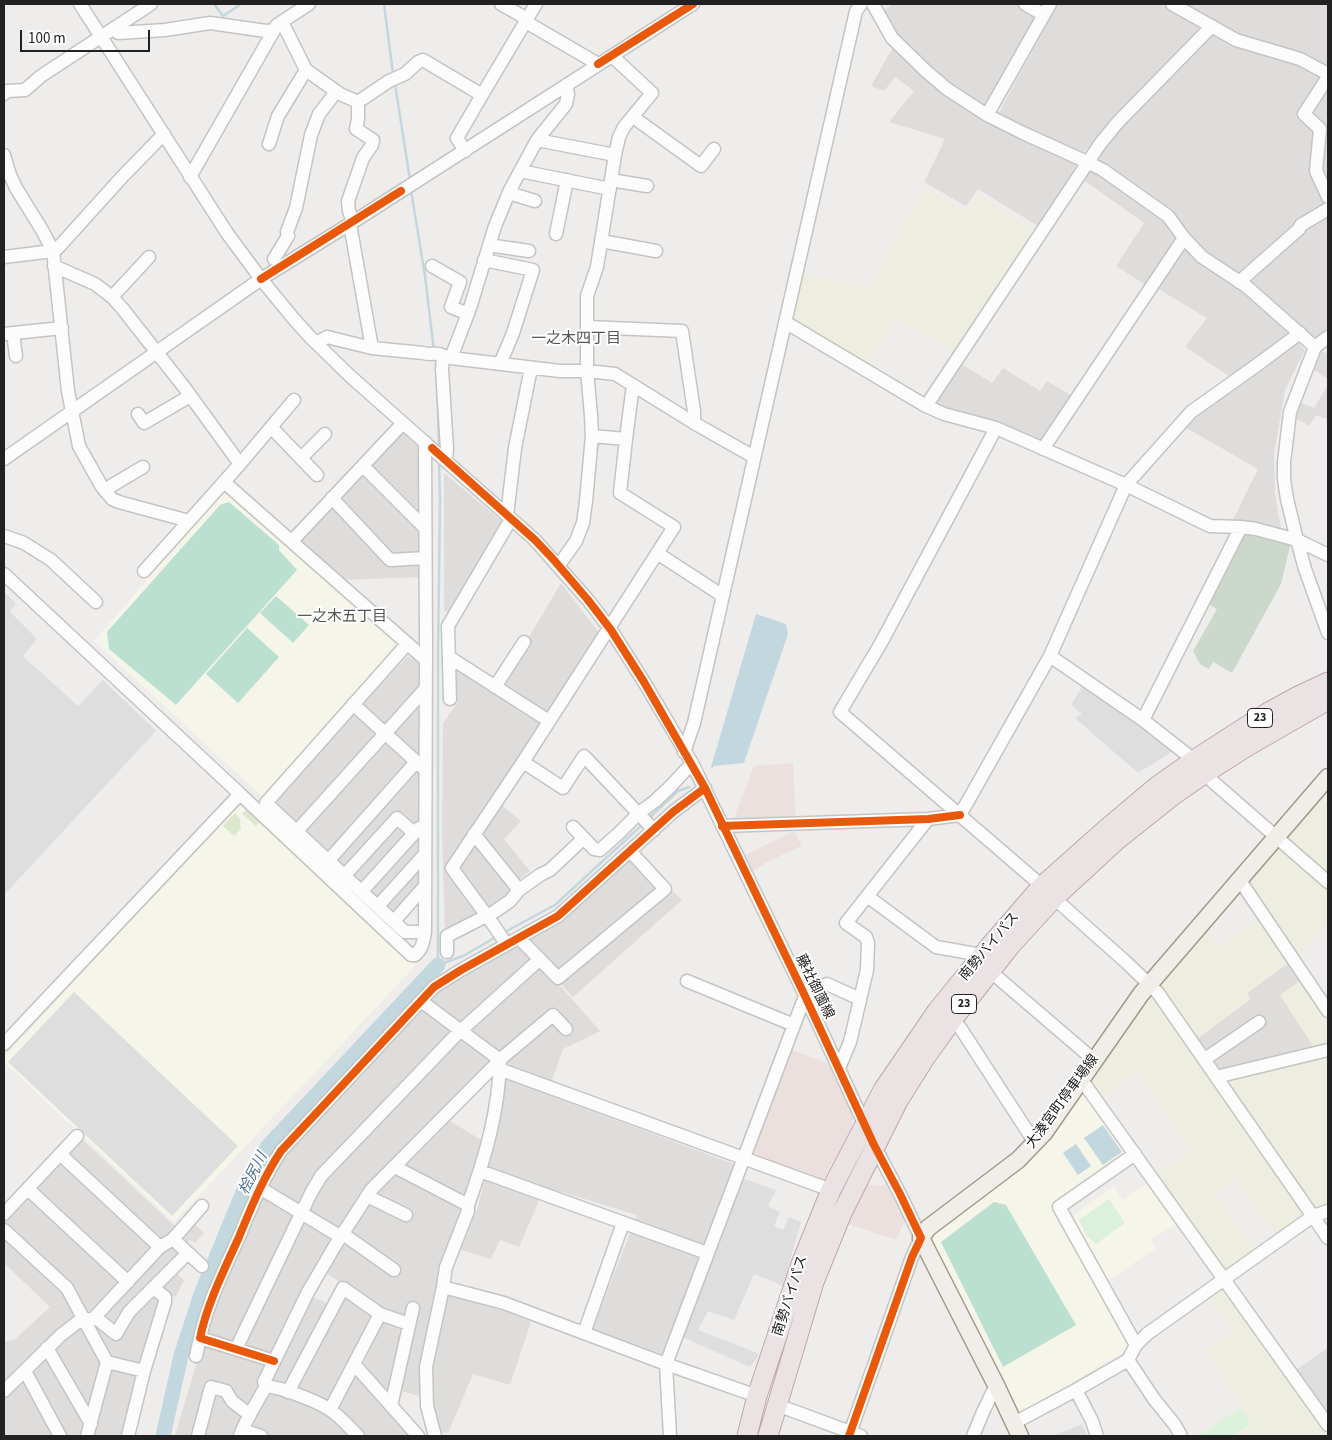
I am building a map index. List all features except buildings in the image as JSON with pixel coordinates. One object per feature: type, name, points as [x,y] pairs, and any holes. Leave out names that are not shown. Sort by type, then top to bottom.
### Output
[{"type":"highway","name":"南勢バイパス","points":[[1199,767],[1267,714],[1298,696],[1328,682]]},
{"type":"highway","name":"南勢バイパス","points":[[746,1436],[757,1396],[801,1264],[831,1190],[883,1090],[937,1011],[986,963],[1048,892],[1127,812],[1156,787],[1256,741],[1328,700]]},
{"type":"highway","name":"南勢バイパス","points":[[768,1436],[814,1282],[842,1213],[878,1153],[898,1100],[953,1019],[986,963]]},
{"type":"main road","name":"大湊宮町停車場線","points":[[921,1238],[928,1228],[1018,1160],[1044,1134],[1149,984],[1328,777]]},
{"type":"main road","points":[[921,1238],[1017,1430]]},
{"type":"street","name":"藤社御薗線","points":[[80,4],[227,233],[293,318],[350,376],[535,540],[559,565],[609,627],[644,682],[705,788],[878,1153],[921,1238]]},
{"type":"street","points":[[4,94],[7,91],[25,90],[41,76],[151,4]]},
{"type":"street","points":[[115,28],[118,33],[140,33],[210,23],[266,31],[278,26],[308,4]]},
{"type":"street","points":[[502,4],[522,16],[526,22],[598,64]]},
{"type":"street","points":[[465,151],[458,138],[536,4]]},
{"type":"street","points":[[4,459],[261,279],[465,151],[693,4]]},
{"type":"street","points":[[684,752],[694,723],[856,11],[860,4]]},
{"type":"street","points":[[888,4],[876,8],[892,38],[947,89],[988,115],[1102,170],[1168,216],[1184,238],[1202,257],[1246,286],[1300,333],[1323,344],[1290,412],[1284,462],[1284,479],[1305,569],[1328,633]]},
{"type":"street","points":[[988,115],[1047,9],[1024,4]]},
{"type":"street","points":[[1172,4],[1236,40],[1300,58],[1328,75],[1304,114],[1320,129],[1316,171],[1328,197]]},
{"type":"street","points":[[278,26],[306,70],[336,92],[358,102]]},
{"type":"street","points":[[190,177],[278,26]]},
{"type":"street","points":[[926,406],[1100,144],[1118,122],[1212,26]]},
{"type":"street","points":[[559,565],[576,541],[583,523],[586,501],[592,436],[587,371],[587,296],[597,267],[615,155],[621,132],[652,93],[612,56]]},
{"type":"street","points":[[358,102],[423,60],[482,95]]},
{"type":"street","points":[[269,144],[278,116],[306,70]]},
{"type":"street","points":[[445,460],[447,449],[440,356],[468,314],[490,243],[509,193],[520,171],[538,140],[566,104],[568,94],[566,85]]},
{"type":"street","points":[[274,259],[288,236],[287,232],[296,208],[306,156],[319,114],[336,92]]},
{"type":"street","points":[[358,102],[356,129],[373,140],[372,145],[363,158],[348,201],[372,348]]},
{"type":"street","points":[[633,117],[701,166],[714,149]]},
{"type":"street","points":[[4,257],[57,249],[128,170],[164,134]]},
{"type":"street","points":[[538,140],[615,155]]},
{"type":"street","points":[[4,156],[16,188],[42,230],[52,251],[71,411],[79,446],[112,499],[189,521]]},
{"type":"street","points":[[520,171],[567,180],[647,186]]},
{"type":"street","points":[[556,234],[567,180]]},
{"type":"street","points":[[509,193],[535,200]]},
{"type":"street","points":[[1239,282],[1299,229],[1301,225],[1328,209]]},
{"type":"street","points":[[1043,449],[1184,238]]},
{"type":"street","points":[[601,241],[656,251]]},
{"type":"street","points":[[490,243],[495,246],[530,251]]},
{"type":"street","points":[[112,297],[149,257]]},
{"type":"street","points":[[484,260],[533,270],[513,333],[500,364]]},
{"type":"street","points":[[54,266],[95,284],[112,297],[190,396],[240,464]]},
{"type":"street","points":[[432,266],[460,282],[451,306],[468,314]]},
{"type":"street","points":[[785,322],[926,406],[944,414],[996,428],[1126,485],[1210,526],[1256,529],[1297,540],[1328,555]]},
{"type":"street","points":[[587,327],[682,331],[694,411],[694,423]]},
{"type":"street","points":[[16,356],[8,334],[62,328]]},
{"type":"street","points":[[960,815],[1050,656],[1126,485],[1191,412],[1300,333]]},
{"type":"street","points":[[316,343],[327,337],[372,348],[423,352],[531,368],[615,374],[694,423],[754,457]]},
{"type":"street","points":[[450,699],[448,626],[509,517],[515,448],[531,368]]},
{"type":"street","points":[[502,937],[452,868],[523,762],[674,527],[620,493],[633,385]]},
{"type":"street","points":[[143,424],[190,396]]},
{"type":"street","points":[[144,571],[240,464],[294,400]]},
{"type":"street","points":[[292,541],[403,423]]},
{"type":"street","points":[[271,427],[317,475]]},
{"type":"street","points":[[996,428],[880,643],[840,712],[1048,892],[1158,992],[1328,1238]]},
{"type":"street","points":[[301,458],[325,434]]},
{"type":"street","points":[[592,436],[626,439]]},
{"type":"street","points":[[4,574],[411,955],[415,955],[422,948],[425,932],[425,820],[421,766],[426,688],[425,528],[429,445]]},
{"type":"street","points":[[363,466],[425,528]]},
{"type":"street","points":[[106,492],[111,486],[143,467]]},
{"type":"street","points":[[224,482],[426,660]]},
{"type":"street","points":[[332,498],[390,560],[425,558]]},
{"type":"street","points":[[1144,720],[1241,527]]},
{"type":"street","points":[[4,536],[24,543],[51,560],[96,602]]},
{"type":"street","points":[[658,552],[723,596]]},
{"type":"street","points":[[495,686],[524,642]]},
{"type":"street","points":[[407,644],[266,803],[405,932],[425,932]]},
{"type":"street","points":[[1050,656],[1144,720],[1328,882]]},
{"type":"street","points":[[449,657],[549,721]]},
{"type":"street","points":[[297,831],[426,688]]},
{"type":"street","points":[[353,704],[421,766]]},
{"type":"street","points":[[523,762],[562,788],[584,756],[653,829]]},
{"type":"street","points":[[573,827],[594,849],[600,850],[660,796],[692,763]]},
{"type":"street","points":[[329,860],[421,766]]},
{"type":"street","points":[[196,1356],[206,1318],[222,1275],[268,1171],[281,1151],[440,983],[502,937],[519,938],[558,916],[653,829],[705,788]]},
{"type":"street","points":[[4,1044],[240,794]]},
{"type":"street","points":[[722,826],[928,819],[960,815]]},
{"type":"street","points":[[345,876],[397,818],[414,833]]},
{"type":"street","points":[[839,1068],[850,1042],[867,970],[868,943],[866,937],[846,923],[928,819]]},
{"type":"street","points":[[362,891],[425,820]]},
{"type":"street","points":[[474,834],[519,890]]},
{"type":"street","points":[[448,952],[447,936],[494,912],[510,901],[519,890],[540,874],[550,870],[584,838]]},
{"type":"street","points":[[519,938],[558,978],[665,889],[630,851]]},
{"type":"street","points":[[378,906],[425,854]]},
{"type":"street","points":[[388,862],[404,877]]},
{"type":"street","points":[[1239,879],[1328,1011]]},
{"type":"street","points":[[394,921],[425,886]]},
{"type":"street","points":[[867,896],[936,947],[986,963],[1094,1060]]},
{"type":"street","points":[[236,1349],[321,1176],[461,1031],[540,959]]},
{"type":"street","points":[[687,982],[794,1025]]},
{"type":"street","points":[[670,1436],[666,1364],[707,1253],[745,1159],[804,994],[827,984],[860,999]]},
{"type":"street","points":[[421,1001],[461,1031],[500,1065],[831,1190]]},
{"type":"street","points":[[262,1436],[241,1433],[266,1386],[264,1382],[308,1292],[367,1196],[553,1015],[566,1029]]},
{"type":"street","points":[[953,1019],[1035,1143]]},
{"type":"street","points":[[1204,1059],[1259,1022]]},
{"type":"street","points":[[1216,1077],[1328,1050]]},
{"type":"street","points":[[435,1436],[427,1406],[426,1367],[446,1267],[468,1211],[493,1123],[500,1065]]},
{"type":"street","points":[[1081,1079],[1328,1425]]},
{"type":"street","points":[[4,1214],[76,1136]]},
{"type":"street","points":[[60,1154],[160,1247]]},
{"type":"street","points":[[1135,1154],[1059,1207],[1136,1344]]},
{"type":"street","points":[[395,1167],[468,1206]]},
{"type":"street","points":[[480,1171],[707,1253]]},
{"type":"street","points":[[260,1188],[342,1236],[394,1270]]},
{"type":"street","points":[[28,1189],[128,1282]]},
{"type":"street","points":[[367,1196],[406,1216]]},
{"type":"street","points":[[4,1392],[60,1334],[89,1317],[128,1282],[160,1247],[173,1239],[202,1206]]},
{"type":"street","points":[[1017,1430],[1076,1390],[1128,1360],[1136,1344],[1147,1334],[1313,1216],[1328,1211]]},
{"type":"street","points":[[584,1334],[624,1223]]},
{"type":"street","points":[[4,1230],[67,1288],[89,1317],[107,1362],[89,1430]]},
{"type":"street","points":[[777,1405],[853,1435],[912,1257],[921,1238]]},
{"type":"street","points":[[173,1239],[202,1266]]},
{"type":"street","points":[[89,1317],[116,1334],[129,1312],[188,1253]]},
{"type":"street","points":[[443,1287],[504,1303],[757,1396]]},
{"type":"street","points":[[128,1436],[144,1372],[165,1302],[165,1297],[153,1288]]},
{"type":"street","points":[[288,1392],[343,1288],[380,1314],[409,1324]]},
{"type":"street","points":[[391,1406],[413,1308]]},
{"type":"street","points":[[330,1410],[380,1314]]},
{"type":"street","points":[[200,1338],[274,1361]]},
{"type":"street","points":[[47,1348],[89,1430]]},
{"type":"street","points":[[1128,1360],[1182,1436]]},
{"type":"street","points":[[107,1362],[144,1372]]},
{"type":"street","points":[[354,1364],[418,1436]]},
{"type":"street","points":[[24,1371],[60,1436]]},
{"type":"street","points":[[266,1386],[288,1392],[330,1410],[358,1436]]},
{"type":"street","points":[[973,1436],[996,1386]]},
{"type":"street","points":[[198,1436],[210,1387],[226,1390],[232,1401],[250,1415]]},
{"type":"street","points":[[1076,1390],[1092,1421],[1097,1436]]},
{"type":"shaded area","points":[[892,4],[1021,4],[1039,14],[988,110],[972,102],[899,42],[883,12]]},
{"type":"shaded area","points":[[1058,4],[1160,4],[1202,27],[1084,152],[997,116]]},
{"type":"shaded area","points":[[1182,4],[1328,4],[1328,68],[1240,35]]},
{"type":"shaded area","points":[[1213,32],[1299,62],[1324,76],[1297,114],[1316,130],[1311,173],[1327,205],[1295,227],[1239,276],[1206,255],[1173,213],[1104,162],[1093,158]]},
{"type":"shaded area","points":[[894,45],[914,65],[1078,163],[1038,226],[978,189],[966,206],[924,182],[945,139],[889,122],[914,91],[895,77],[884,91],[871,86]]},
{"type":"shaded area","points":[[1328,86],[1328,187],[1320,172],[1325,127],[1309,113]]},
{"type":"shaded area","points":[[1089,167],[1164,220],[1177,239],[1147,286],[1116,266],[1144,223],[1082,179]]},
{"type":"shaded area","points":[[924,186],[967,212],[979,195],[1031,229],[1033,236],[958,353],[897,319],[866,364],[793,321],[799,299],[796,298],[802,274],[871,288]]},
{"type":"shaded area","points":[[1328,214],[1328,330],[1315,341],[1248,281],[1306,228]]},
{"type":"shaded area","points":[[1184,245],[1241,289],[1290,334],[1232,378],[1185,347],[1207,318],[1155,287]]},
{"type":"shaded area","points":[[1296,341],[1305,350],[1285,390],[1274,454],[1275,494],[1281,529],[1233,520],[1258,469],[1183,426],[1194,415]]},
{"type":"shaded area","points":[[1319,350],[1328,354],[1328,379],[1312,369]]},
{"type":"shaded area","points":[[960,363],[992,383],[1003,368],[1040,391],[1047,381],[1071,395],[1040,443],[995,421],[945,409],[934,403]]},
{"type":"shaded area","points":[[1328,385],[1327,419],[1316,415],[1309,426],[1294,417],[1299,402],[1314,408]]},
{"type":"shaded area","points":[[401,431],[420,447],[421,577],[342,580],[300,540]]},
{"type":"shaded area","points":[[444,473],[504,523],[451,613],[444,611]]},
{"type":"shaded area","points":[[223,493],[233,493],[401,643],[263,797],[94,641]]},
{"type":"shaded area","points":[[561,583],[600,634],[548,716],[500,686]]},
{"type":"shaded area","points":[[5,593],[16,603],[10,612],[37,639],[23,656],[78,706],[103,680],[156,731],[4,895]]},
{"type":"shaded area","points":[[408,656],[421,665],[422,887],[396,916],[271,800]]},
{"type":"shaded area","points":[[452,662],[546,722],[449,868],[482,915],[445,934],[442,834],[443,723],[458,702],[453,699]]},
{"type":"shaded area","points":[[1083,685],[1142,722],[1173,751],[1138,773],[1075,718],[1082,714],[1071,705]]},
{"type":"shaded area","points":[[793,763],[796,822],[731,825],[754,766]]},
{"type":"shaded area","points":[[1328,786],[1328,923],[1296,957],[1245,880]]},
{"type":"shaded area","points":[[241,803],[416,965],[174,1222],[4,1062],[4,1057]]},
{"type":"shaded area","points":[[499,803],[521,821],[504,839],[530,871],[517,881],[479,834]]},
{"type":"shaded area","points":[[794,831],[802,846],[767,862],[753,871],[745,855]]},
{"type":"shaded area","points":[[474,838],[514,889],[508,898],[487,912],[455,868]]},
{"type":"shaded area","points":[[628,858],[634,860],[657,890],[559,972],[527,938]]},
{"type":"shaded area","points":[[670,889],[682,900],[573,997],[559,982]]},
{"type":"shaded area","points":[[1261,920],[1291,961],[1247,993],[1250,999],[1195,1040],[1164,993],[1160,978],[1203,928],[1218,948]]},
{"type":"shaded area","points":[[513,945],[523,946],[531,954],[531,962],[459,1024],[430,1002],[429,998],[440,988]]},
{"type":"shaded area","points":[[1291,961],[1304,978],[1315,1049],[1220,1074],[1195,1040],[1250,1000],[1247,993]]},
{"type":"shaded area","points":[[542,965],[600,1031],[563,1049],[551,1083],[504,1066],[468,1031]]},
{"type":"shaded area","points":[[1304,978],[1328,1020],[1328,1046],[1315,1049],[1280,995]]},
{"type":"shaded area","points":[[74,992],[238,1146],[172,1216],[8,1062]]},
{"type":"shaded area","points":[[1147,997],[1154,997],[1305,1213],[1276,1235],[1234,1179],[1214,1194],[1254,1249],[1223,1271],[1156,1176],[1191,1152],[1137,1072],[1101,1098],[1091,1084],[1090,1079]]},
{"type":"shaded area","points":[[420,1008],[425,1008],[453,1032],[298,1207],[269,1189],[267,1184],[277,1164]]},
{"type":"shaded area","points":[[462,1038],[491,1060],[490,1064],[341,1231],[307,1209],[324,1179]]},
{"type":"shaded area","points":[[789,1049],[827,1063],[853,1114],[852,1128],[822,1183],[748,1158]]},
{"type":"shaded area","points":[[1328,1054],[1328,1207],[1315,1209],[1223,1080]]},
{"type":"shaded area","points":[[504,1078],[736,1165],[663,1354],[592,1331],[637,1215],[545,1187],[519,1247],[500,1240],[491,1259],[461,1250],[478,1206],[496,1135]]},
{"type":"shaded area","points":[[1089,1096],[1128,1152],[1055,1204],[1132,1342],[1124,1352],[1017,1414],[932,1239],[934,1232],[1040,1148],[1079,1097]]},
{"type":"shaded area","points":[[450,1121],[483,1141],[467,1202],[404,1167]]},
{"type":"shaded area","points":[[81,1138],[178,1229],[159,1241],[69,1156],[69,1150]]},
{"type":"shaded area","points":[[64,1161],[153,1247],[130,1274],[124,1275],[36,1192],[36,1185],[57,1162]]},
{"type":"shaded area","points":[[399,1173],[465,1211],[442,1268],[423,1397],[398,1390],[394,1402],[362,1367],[387,1313],[325,1272],[368,1202],[394,1174]]},
{"type":"shaded area","points":[[742,1178],[776,1190],[768,1206],[780,1212],[774,1226],[783,1230],[789,1217],[801,1222],[783,1286],[754,1274],[734,1320],[708,1311],[698,1330],[760,1354],[750,1367],[682,1337]]},
{"type":"shaded area","points":[[1150,1181],[1180,1222],[1151,1239],[1156,1248],[1106,1282],[1070,1218],[1114,1186],[1122,1200]]},
{"type":"shaded area","points":[[863,1183],[874,1186],[886,1185],[905,1220],[896,1240],[845,1223]]},
{"type":"shaded area","points":[[264,1196],[293,1213],[293,1217],[235,1342],[231,1344],[206,1333],[261,1197]]},
{"type":"shaded area","points":[[25,1197],[31,1197],[119,1280],[120,1285],[92,1315],[85,1313],[4,1226],[5,1219]]},
{"type":"shaded area","points":[[190,1219],[204,1233],[195,1243],[190,1240],[185,1245],[172,1269],[184,1280],[176,1297],[163,1293],[125,1436],[4,1436],[4,1342],[15,1339],[50,1307],[4,1263],[4,1233],[61,1289],[92,1324]]},
{"type":"shaded area","points":[[305,1221],[333,1237],[273,1354],[244,1347],[301,1223]]},
{"type":"shaded area","points":[[1223,1283],[1328,1436],[1234,1436],[1252,1424],[1206,1351],[1234,1331],[1208,1294]]},
{"type":"shaded area","points":[[347,1295],[375,1314],[330,1404],[295,1392],[343,1296]]},
{"type":"shaded area","points":[[447,1295],[504,1311],[531,1322],[510,1385],[473,1374],[448,1433],[442,1432],[432,1410],[433,1368]]},
{"type":"shaded area","points":[[311,1296],[331,1305],[288,1386],[268,1382]]},
{"type":"shaded area","points":[[202,1344],[267,1365],[248,1407],[243,1413],[235,1436],[175,1436]]},
{"type":"shaded area","points":[[1328,1348],[1328,1418],[1294,1371]]},
{"type":"shaded area","points":[[356,1372],[415,1436],[360,1436],[336,1410]]},
{"type":"shaded area","points":[[273,1390],[330,1415],[350,1436],[271,1436],[249,1428],[268,1391]]},
{"type":"shaded area","points":[[1082,1424],[1087,1436],[1053,1436]]},
{"type":"green space","points":[[229,502],[279,545],[279,550],[297,570],[176,705],[109,649],[107,632],[220,505]]},
{"type":"green space","points":[[1247,531],[1291,542],[1281,584],[1232,673],[1213,662],[1209,669],[1200,664],[1193,651],[1217,609],[1206,603],[1241,533]]},
{"type":"green space","points":[[276,596],[309,625],[293,643],[260,613]]},
{"type":"green space","points":[[247,628],[279,657],[238,703],[206,674]]},
{"type":"green space","points":[[246,810],[260,822],[256,826],[242,814]]},
{"type":"green space","points":[[235,813],[240,819],[241,829],[234,836],[223,826]]},
{"type":"green space","points":[[1109,1199],[1125,1223],[1096,1244],[1086,1235],[1079,1220]]},
{"type":"green space","points":[[994,1202],[1006,1205],[1076,1325],[1003,1367],[941,1242]]},
{"type":"green space","points":[[1240,1408],[1251,1424],[1232,1436],[1198,1436]]},
{"type":"water","points":[[756,614],[786,624],[788,634],[744,763],[714,766],[712,768],[711,767]]},
{"type":"water","points":[[1103,1125],[1122,1152],[1103,1165],[1084,1138]]},
{"type":"water","points":[[1076,1144],[1091,1166],[1078,1175],[1063,1153]]},
{"type":"waterway","points":[[214,4],[223,16],[241,4]]},
{"type":"waterway","points":[[384,4],[393,74]]},
{"type":"waterway","points":[[395,84],[410,180]]},
{"type":"waterway","points":[[411,190],[425,276],[434,351]]},
{"type":"waterway","points":[[437,381],[439,448]]},
{"type":"waterway","points":[[439,461],[438,965],[463,956],[496,937]]},
{"type":"waterway","points":[[649,818],[678,791],[689,787]]},
{"type":"waterway","points":[[503,933],[555,905],[644,823]]},
{"type":"waterway","name":"桧尻川","points":[[163,1436],[181,1356],[201,1294],[248,1180],[268,1146],[438,965]]},
{"type":"cycle path","points":[[598,64],[693,4]]},
{"type":"cycle path","points":[[261,279],[401,191]]},
{"type":"cycle path","points":[[432,448],[535,540],[553,559],[611,630],[644,682],[705,788],[874,1145],[921,1238],[912,1257],[849,1436]]},
{"type":"cycle path","points":[[274,1361],[200,1338],[207,1312],[222,1274],[258,1193],[281,1151],[434,987],[558,916],[673,812],[705,788]]},
{"type":"cycle path","points":[[722,826],[928,819],[960,815]]},
{"type":"district","name":"一之木四丁目","points":[[576,340]]},
{"type":"district","name":"一之木五丁目","points":[[342,618]]}]
